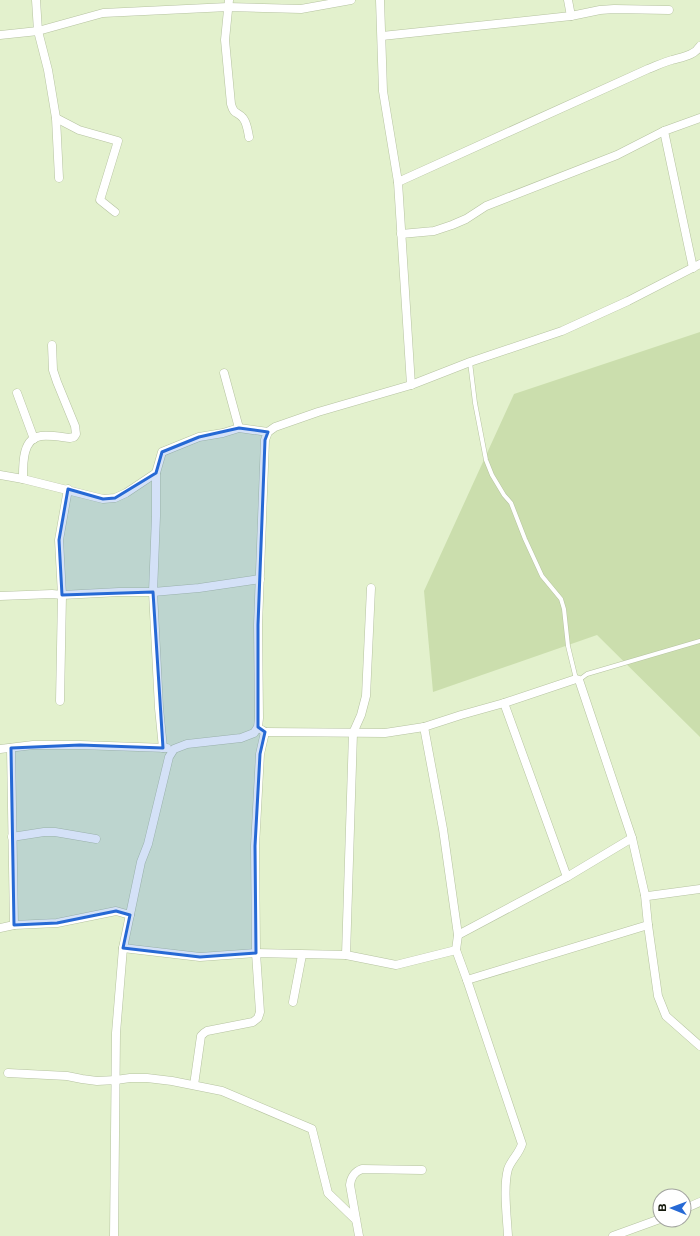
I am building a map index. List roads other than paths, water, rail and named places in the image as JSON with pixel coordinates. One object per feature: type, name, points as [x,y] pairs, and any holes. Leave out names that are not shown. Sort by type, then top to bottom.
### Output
[{"type":"street","points":[[36,0],[38,30],[48,70],[56,118],[59,178]]},
{"type":"street","points":[[0,34],[38,30],[103,13],[228,3],[301,9],[351,0]]},
{"type":"street","points":[[380,0],[383,91],[398,182],[411,385]]},
{"type":"street","points":[[568,0],[571,16]]},
{"type":"street","points":[[228,3],[225,40],[231,104],[233,111],[244,119],[249,137]]},
{"type":"street","points":[[382,36],[571,16],[600,10],[669,10]]},
{"type":"street","points":[[398,182],[648,69],[671,60],[688,56],[698,50],[700,46]]},
{"type":"street","points":[[56,118],[78,130],[118,141],[100,200],[115,212]]},
{"type":"street","points":[[401,234],[434,231],[452,225],[466,219],[486,206],[617,155],[664,131],[700,118]]},
{"type":"street","points":[[0,750],[32,745],[174,749],[187,744],[241,738],[254,733],[258,727],[259,718],[258,625],[265,440],[268,432],[275,427],[318,412],[411,385],[470,362],[562,331],[628,301],[697,266],[664,131]]},
{"type":"street","points":[[23,479],[26,448],[30,441],[40,436],[70,438],[74,437],[76,434],[76,426],[53,370],[52,345]]},
{"type":"street","points":[[224,373],[239,428]]},
{"type":"street","points":[[17,393],[34,439]]},
{"type":"street","points":[[163,748],[159,708],[153,592],[156,473],[162,452],[199,437],[239,428],[268,432]]},
{"type":"street","points":[[0,476],[23,479],[68,489],[103,499],[114,498],[126,493],[156,473]]},
{"type":"street","points":[[60,701],[62,595],[59,540],[68,489]]},
{"type":"street","points":[[0,596],[153,592],[199,588],[260,579]]},
{"type":"street","points":[[346,956],[353,733],[361,715],[366,696],[371,588]]},
{"type":"street","points":[[258,727],[265,732],[384,733],[424,727],[461,715],[504,704],[578,680],[632,838],[645,895],[658,996],[661,1006],[666,1016],[700,1046]]},
{"type":"street","points":[[504,704],[567,877]]},
{"type":"street","points":[[424,727],[443,829],[458,935],[456,950],[522,1144],[520,1150],[509,1167],[506,1178],[508,1236]]},
{"type":"street","points":[[194,1085],[201,1036],[207,1031],[253,1022],[258,1018],[260,1012],[256,953],[255,846],[260,754],[265,732]]},
{"type":"street","points":[[11,748],[14,925]]},
{"type":"street","points":[[114,1236],[116,1033],[124,948],[141,862],[148,844],[169,757],[174,749]]},
{"type":"street","points":[[12,837],[44,832],[55,832],[96,839]]},
{"type":"street","points":[[458,935],[567,877],[632,838]]},
{"type":"street","points":[[645,895],[648,896],[700,889]]},
{"type":"street","points":[[0,928],[14,925],[57,923],[116,911],[130,915]]},
{"type":"street","points":[[467,980],[648,925]]},
{"type":"street","points":[[124,948],[200,957],[256,953],[346,956],[396,965],[456,950]]},
{"type":"street","points":[[293,1002],[302,954]]},
{"type":"street","points":[[8,1073],[67,1076],[97,1080],[148,1078],[194,1085],[222,1091],[312,1129],[328,1193],[356,1220]]},
{"type":"street","points":[[359,1236],[350,1185],[350,1179],[353,1174],[362,1169],[422,1170]]},
{"type":"street","points":[[613,1236],[652,1222]]},
{"type":"lane","points":[[470,362],[475,403],[486,460],[492,475],[504,495],[511,503],[542,576],[561,599],[564,610],[568,646],[578,680],[587,674],[700,641]]}]
